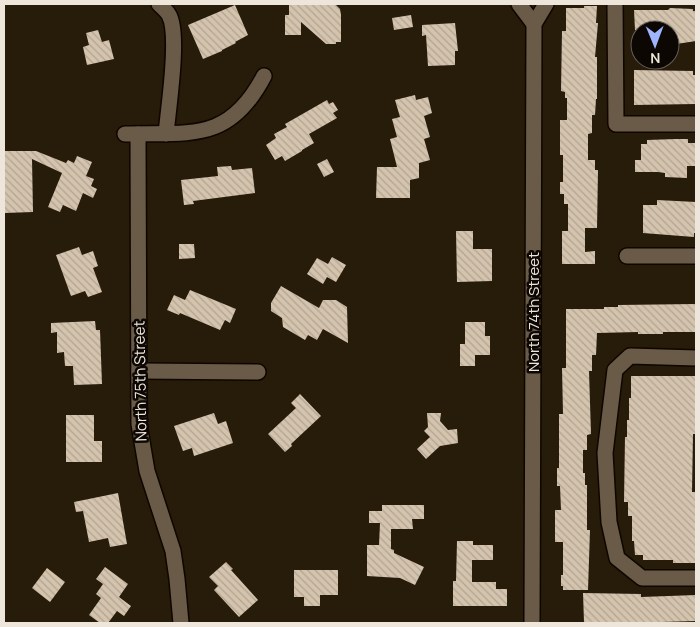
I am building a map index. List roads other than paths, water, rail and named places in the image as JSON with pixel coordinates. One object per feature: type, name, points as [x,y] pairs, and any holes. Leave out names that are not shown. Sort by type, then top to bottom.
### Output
[{"type":"street","points":[[159,4],[169,16],[174,31],[166,134],[188,134],[204,130],[238,114],[254,95],[264,76]]},
{"type":"street","points":[[519,4],[534,24],[546,4]]},
{"type":"street","points":[[615,4],[616,124],[696,124]]},
{"type":"street","name":"North 74th Street","points":[[532,623],[534,24]]},
{"type":"street","name":"North 75th Street","points":[[166,134],[132,134],[139,424],[147,471],[173,551],[180,623]]},
{"type":"street","points":[[627,256],[696,256]]},
{"type":"street","points":[[696,358],[630,356],[615,370],[605,453],[609,522],[617,558],[642,578],[696,578]]},
{"type":"street","points":[[139,371],[258,372]]}]
